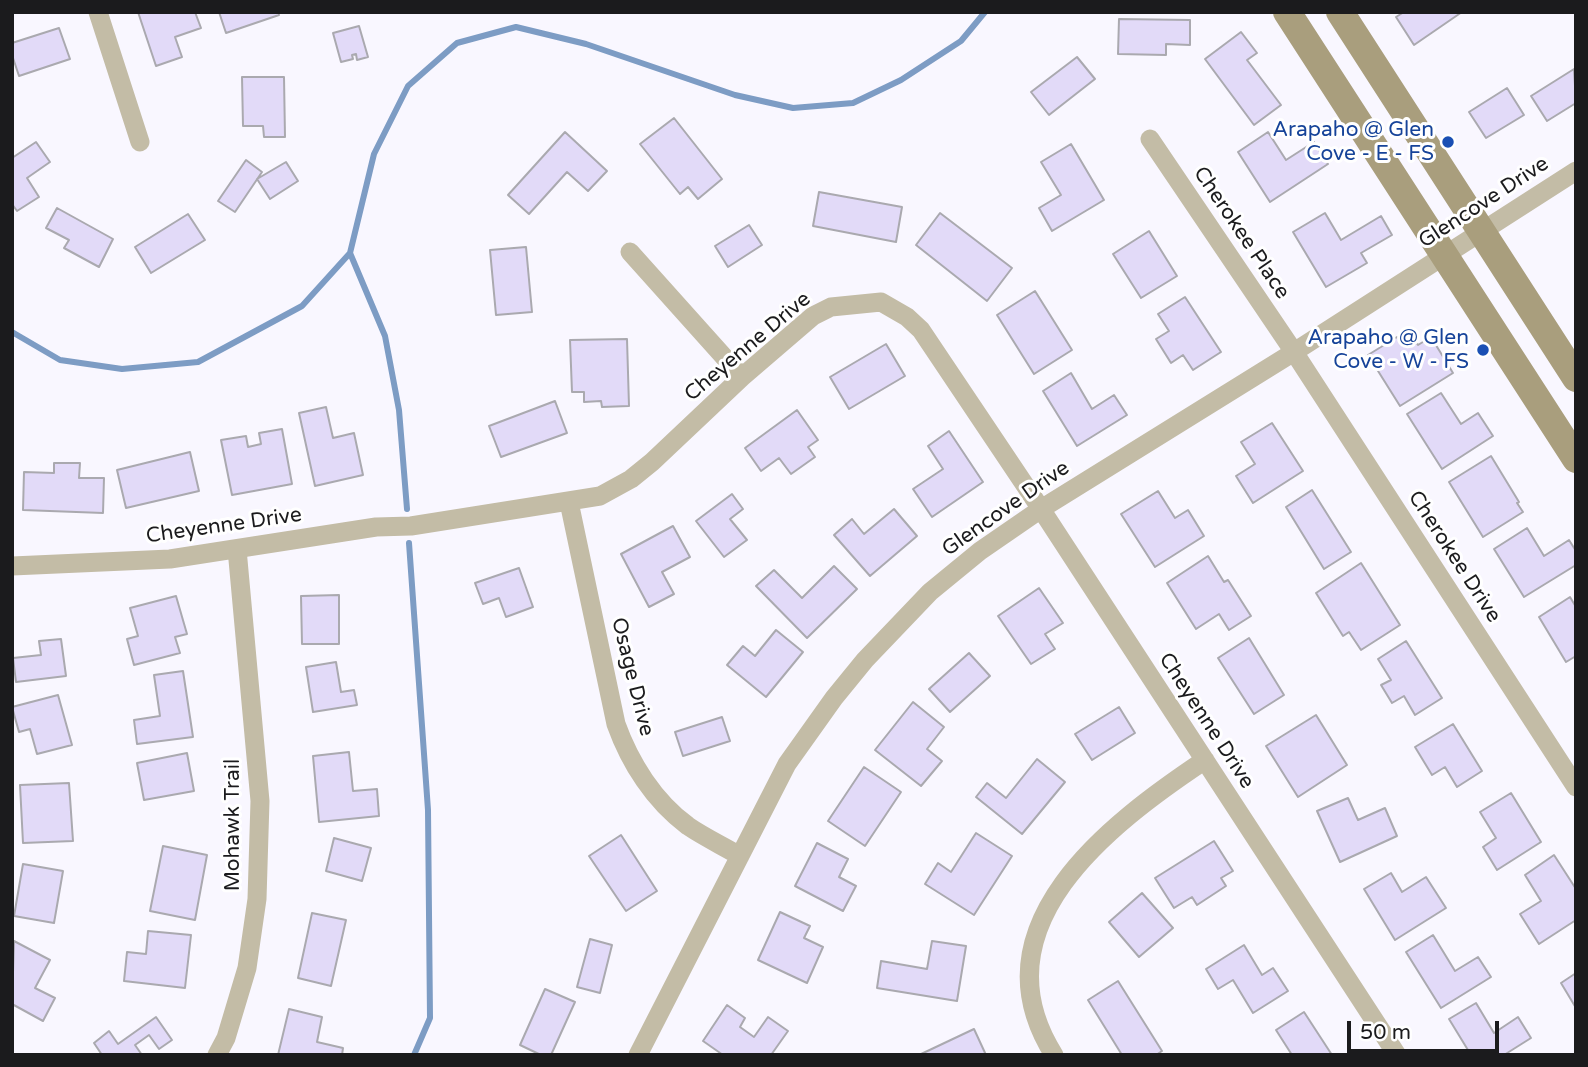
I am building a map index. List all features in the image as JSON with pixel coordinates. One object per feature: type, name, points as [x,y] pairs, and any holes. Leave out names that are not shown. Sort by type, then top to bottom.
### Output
[{"type":"main road","points":[[1287,12],[1576,459]]},
{"type":"main road","points":[[1340,12],[1576,378]]},
{"type":"street","points":[[98,12],[139,142]]},
{"type":"street","name":"Cherokee Place","points":[[1150,139],[1294,352]]},
{"type":"street","name":"Glencove Drive","points":[[638,1055],[787,764],[865,660],[930,592],[980,551],[1041,509],[1294,352],[1576,171]]},
{"type":"street","points":[[630,252],[742,377]]},
{"type":"street","name":"Cheyenne Drive","points":[[12,566],[170,559],[376,527],[411,526],[600,496],[631,479],[813,316],[831,307],[881,302],[907,317],[921,330],[1041,509],[1396,1055]]},
{"type":"street","name":"Cherokee Drive","points":[[1294,352],[1576,787]]},
{"type":"street","name":"Osage Drive","points":[[569,502],[616,724],[622,741],[659,800],[688,825],[740,856]]},
{"type":"street","name":"Mohawk Trail","points":[[218,1055],[226,1038],[247,968],[257,899],[260,801],[237,549]]},
{"type":"street","points":[[1054,1055],[1040,1033],[1030,1002],[1029,964],[1037,928],[1047,907],[1078,866],[1116,826],[1157,792],[1205,760]]},
{"type":"building","points":[[138,12],[195,12],[201,28],[175,37],[182,57],[156,66]]},
{"type":"building","points":[[219,12],[278,12],[279,15],[226,33]]},
{"type":"building","points":[[1404,12],[1462,12],[1414,45],[1396,17]]},
{"type":"building","points":[[1119,19],[1190,20],[1190,45],[1166,44],[1166,55],[1118,54]]},
{"type":"building","points":[[359,26],[368,57],[357,60],[356,54],[352,55],[353,59],[341,62],[333,33]]},
{"type":"building","points":[[59,28],[70,59],[19,76],[12,55],[12,43]]},
{"type":"building","points":[[1241,32],[1257,53],[1247,60],[1281,105],[1254,125],[1205,59]]},
{"type":"building","points":[[1077,57],[1095,79],[1049,115],[1031,92]]},
{"type":"building","points":[[1574,69],[1576,103],[1547,121],[1531,96]]},
{"type":"building","points":[[242,77],[284,77],[285,137],[264,137],[263,126],[243,126]]},
{"type":"building","points":[[1507,88],[1524,115],[1486,138],[1469,112]]},
{"type":"building","points":[[674,118],[722,179],[698,199],[688,187],[680,194],[640,144]]},
{"type":"building","points":[[565,132],[607,171],[588,191],[567,172],[529,214],[508,195]]},
{"type":"building","points":[[1268,132],[1286,160],[1314,142],[1328,164],[1270,202],[1238,152]]},
{"type":"building","points":[[36,142],[50,162],[27,178],[39,197],[17,211],[12,204],[12,158]]},
{"type":"building","points":[[1071,144],[1104,200],[1052,231],[1039,208],[1061,195],[1041,162]]},
{"type":"building","points":[[246,160],[262,172],[235,212],[218,201]]},
{"type":"building","points":[[286,162],[298,181],[270,199],[257,179]]},
{"type":"building","points":[[819,192],[902,207],[896,242],[813,226]]},
{"type":"building","points":[[57,208],[113,239],[99,267],[64,248],[69,240],[46,228]]},
{"type":"building","points":[[940,213],[1012,268],[987,301],[916,245]]},
{"type":"building","points":[[1325,213],[1341,240],[1381,216],[1392,235],[1361,253],[1367,263],[1326,287],[1293,232]]},
{"type":"building","points":[[188,214],[205,240],[151,273],[135,247]]},
{"type":"building","points":[[749,225],[762,245],[728,267],[715,246]]},
{"type":"building","points":[[1149,231],[1177,276],[1141,298],[1113,254]]},
{"type":"building","points":[[526,247],[532,312],[496,315],[490,250]]},
{"type":"building","points":[[1035,291],[1072,350],[1034,374],[997,315]]},
{"type":"building","points":[[1185,297],[1221,352],[1193,370],[1183,355],[1171,363],[1156,339],[1169,331],[1158,314]]},
{"type":"building","points":[[1397,337],[1403,346],[1414,339],[1418,345],[1431,337],[1453,373],[1400,406],[1368,355]]},
{"type":"building","points":[[627,339],[629,406],[602,407],[601,401],[584,402],[584,392],[572,392],[570,340]]},
{"type":"building","points":[[886,344],[905,376],[849,409],[830,377]]},
{"type":"building","points":[[1071,373],[1092,409],[1114,395],[1127,415],[1077,446],[1043,391]]},
{"type":"building","points":[[1441,393],[1461,424],[1478,413],[1493,436],[1442,469],[1407,414]]},
{"type":"building","points":[[555,401],[567,433],[501,457],[489,426]]},
{"type":"building","points":[[326,407],[333,438],[354,433],[363,475],[315,486],[299,413]]},
{"type":"building","points":[[797,410],[818,440],[808,447],[815,457],[791,474],[779,458],[761,471],[745,448]]},
{"type":"building","points":[[1272,423],[1303,471],[1253,503],[1236,476],[1255,464],[1241,442]]},
{"type":"building","points":[[282,429],[292,484],[232,495],[221,440],[246,436],[248,447],[261,444],[259,433]]},
{"type":"building","points":[[949,431],[983,482],[932,517],[913,489],[943,469],[928,446]]},
{"type":"building","points":[[190,452],[199,491],[126,508],[117,470]]},
{"type":"building","points":[[1491,456],[1523,512],[1483,537],[1449,482]]},
{"type":"building","points":[[54,463],[80,463],[79,478],[104,478],[103,513],[23,510],[24,472],[54,473]]},
{"type":"building","points":[[1312,490],[1351,552],[1324,569],[1286,507]]},
{"type":"building","points":[[1158,491],[1175,518],[1188,510],[1204,536],[1155,567],[1121,514]]},
{"type":"building","points":[[732,494],[743,509],[730,519],[747,540],[724,557],[696,521]]},
{"type":"building","points":[[894,509],[917,536],[870,576],[834,535],[852,519],[864,534]]},
{"type":"building","points":[[673,526],[690,557],[662,572],[674,594],[649,607],[621,554]]},
{"type":"building","points":[[1527,528],[1544,556],[1569,540],[1576,551],[1576,565],[1524,597],[1494,549]]},
{"type":"building","points":[[1208,556],[1224,582],[1228,580],[1251,616],[1229,630],[1219,614],[1196,629],[1167,583]]},
{"type":"building","points":[[1361,563],[1400,625],[1361,650],[1349,632],[1343,636],[1316,593]]},
{"type":"building","points":[[834,566],[857,589],[807,638],[756,586],[774,570],[802,598]]},
{"type":"building","points":[[519,568],[533,607],[506,617],[499,598],[483,604],[475,583]]},
{"type":"building","points":[[1039,588],[1063,623],[1045,634],[1055,649],[1031,664],[998,616]]},
{"type":"building","points":[[339,595],[339,644],[302,644],[301,596]]},
{"type":"building","points":[[176,596],[187,634],[175,637],[180,653],[134,665],[127,639],[138,636],[130,608]]},
{"type":"building","points":[[1570,597],[1576,607],[1576,656],[1566,662],[1539,617]]},
{"type":"building","points":[[776,630],[803,652],[766,697],[727,665],[743,646],[755,656]]},
{"type":"building","points":[[1249,638],[1284,695],[1254,714],[1218,658]]},
{"type":"building","points":[[61,639],[66,676],[16,682],[13,658],[41,655],[39,641]]},
{"type":"building","points":[[1406,641],[1442,698],[1415,715],[1404,696],[1392,703],[1381,685],[1391,680],[1378,659]]},
{"type":"building","points":[[969,653],[990,676],[950,712],[929,689]]},
{"type":"building","points":[[336,662],[341,692],[354,690],[357,705],[313,712],[306,667]]},
{"type":"building","points":[[183,671],[193,737],[137,744],[134,720],[160,716],[154,675]]},
{"type":"building","points":[[58,695],[72,745],[37,754],[30,729],[19,732],[12,707]]},
{"type":"building","points":[[913,702],[944,727],[927,749],[942,761],[921,786],[875,750]]},
{"type":"building","points":[[1119,707],[1135,733],[1092,760],[1075,734]]},
{"type":"building","points":[[1316,715],[1347,765],[1298,797],[1266,746]]},
{"type":"building","points":[[722,717],[730,741],[683,756],[675,732]]},
{"type":"building","points":[[1453,724],[1482,771],[1457,787],[1445,767],[1432,775],[1415,747]]},
{"type":"building","points":[[349,752],[353,791],[377,789],[379,816],[319,822],[313,756]]},
{"type":"building","points":[[187,753],[194,791],[144,800],[137,763]]},
{"type":"building","points":[[1037,759],[1065,782],[1022,834],[976,797],[987,783],[1006,798]]},
{"type":"building","points":[[864,767],[901,792],[865,846],[828,821]]},
{"type":"building","points":[[69,783],[73,841],[23,843],[20,785]]},
{"type":"building","points":[[1511,793],[1541,842],[1497,870],[1483,847],[1496,838],[1480,812]]},
{"type":"building","points":[[1348,798],[1358,820],[1385,808],[1397,836],[1340,862],[1317,811]]},
{"type":"building","points":[[976,833],[1012,856],[974,915],[925,884],[938,863],[951,872]]},
{"type":"building","points":[[621,835],[657,891],[626,911],[589,856]]},
{"type":"building","points":[[334,838],[371,848],[362,881],[326,871]]},
{"type":"building","points":[[1214,841],[1233,871],[1221,878],[1226,886],[1197,905],[1192,897],[1174,908],[1155,878]]},
{"type":"building","points":[[817,843],[848,859],[839,877],[856,886],[843,911],[795,886]]},
{"type":"building","points":[[163,846],[207,855],[195,920],[150,911]]},
{"type":"building","points":[[1554,855],[1576,889],[1576,920],[1539,944],[1520,914],[1541,901],[1525,875]]},
{"type":"building","points":[[23,864],[63,871],[54,923],[14,916]]},
{"type":"building","points":[[1391,873],[1402,892],[1426,877],[1446,908],[1395,940],[1364,889]]},
{"type":"building","points":[[1142,893],[1173,928],[1139,957],[1109,922]]},
{"type":"building","points":[[780,912],[810,926],[804,938],[823,947],[807,983],[758,960]]},
{"type":"building","points":[[312,913],[346,920],[331,986],[298,978]]},
{"type":"building","points":[[148,931],[191,935],[185,988],[124,981],[127,952],[146,954]]},
{"type":"building","points":[[1433,935],[1455,971],[1478,957],[1491,977],[1441,1008],[1406,952]]},
{"type":"building","points":[[590,939],[612,945],[600,993],[577,987]]},
{"type":"building","points":[[14,941],[50,960],[35,988],[55,998],[43,1021],[12,1004]]},
{"type":"building","points":[[932,941],[966,946],[957,1001],[877,988],[881,961],[927,969]]},
{"type":"building","points":[[1244,945],[1262,975],[1273,968],[1288,991],[1253,1013],[1233,980],[1218,989],[1206,969]]},
{"type":"building","points":[[1576,973],[1576,1008],[1561,983]]},
{"type":"building","points":[[1118,981],[1162,1051],[1156,1055],[1122,1055],[1088,1000]]},
{"type":"building","points":[[545,989],[575,1002],[551,1055],[541,1055],[520,1045]]},
{"type":"building","points":[[1476,1003],[1494,1033],[1518,1017],[1531,1038],[1504,1055],[1471,1055],[1449,1019]]},
{"type":"building","points":[[727,1005],[745,1018],[740,1027],[754,1037],[768,1017],[788,1031],[771,1055],[723,1055],[703,1041]]},
{"type":"building","points":[[289,1009],[322,1017],[317,1042],[343,1048],[342,1055],[278,1055]]},
{"type":"building","points":[[1304,1012],[1332,1055],[1292,1055],[1276,1030]]},
{"type":"building","points":[[156,1017],[172,1040],[159,1049],[149,1035],[135,1045],[142,1055],[102,1055],[94,1043],[109,1031],[118,1044]]},
{"type":"building","points":[[974,1029],[986,1055],[919,1055]]},
{"type":"waterway","points":[[12,332],[60,360],[122,369],[198,362],[302,306],[350,253],[374,154],[408,86],[457,43],[516,27],[586,44],[735,95],[793,108],[853,103],[901,80],[961,41],[985,12]]},
{"type":"waterway","points":[[350,253],[385,336],[399,410],[407,509]]},
{"type":"waterway","points":[[409,543],[428,810],[430,1018],[414,1055]]},
{"type":"place","name":"Arapaho @ Glen Cove - E - FS","points":[[1448,142]]},
{"type":"place","name":"Arapaho @ Glen Cove - W - FS","points":[[1483,350]]}]
